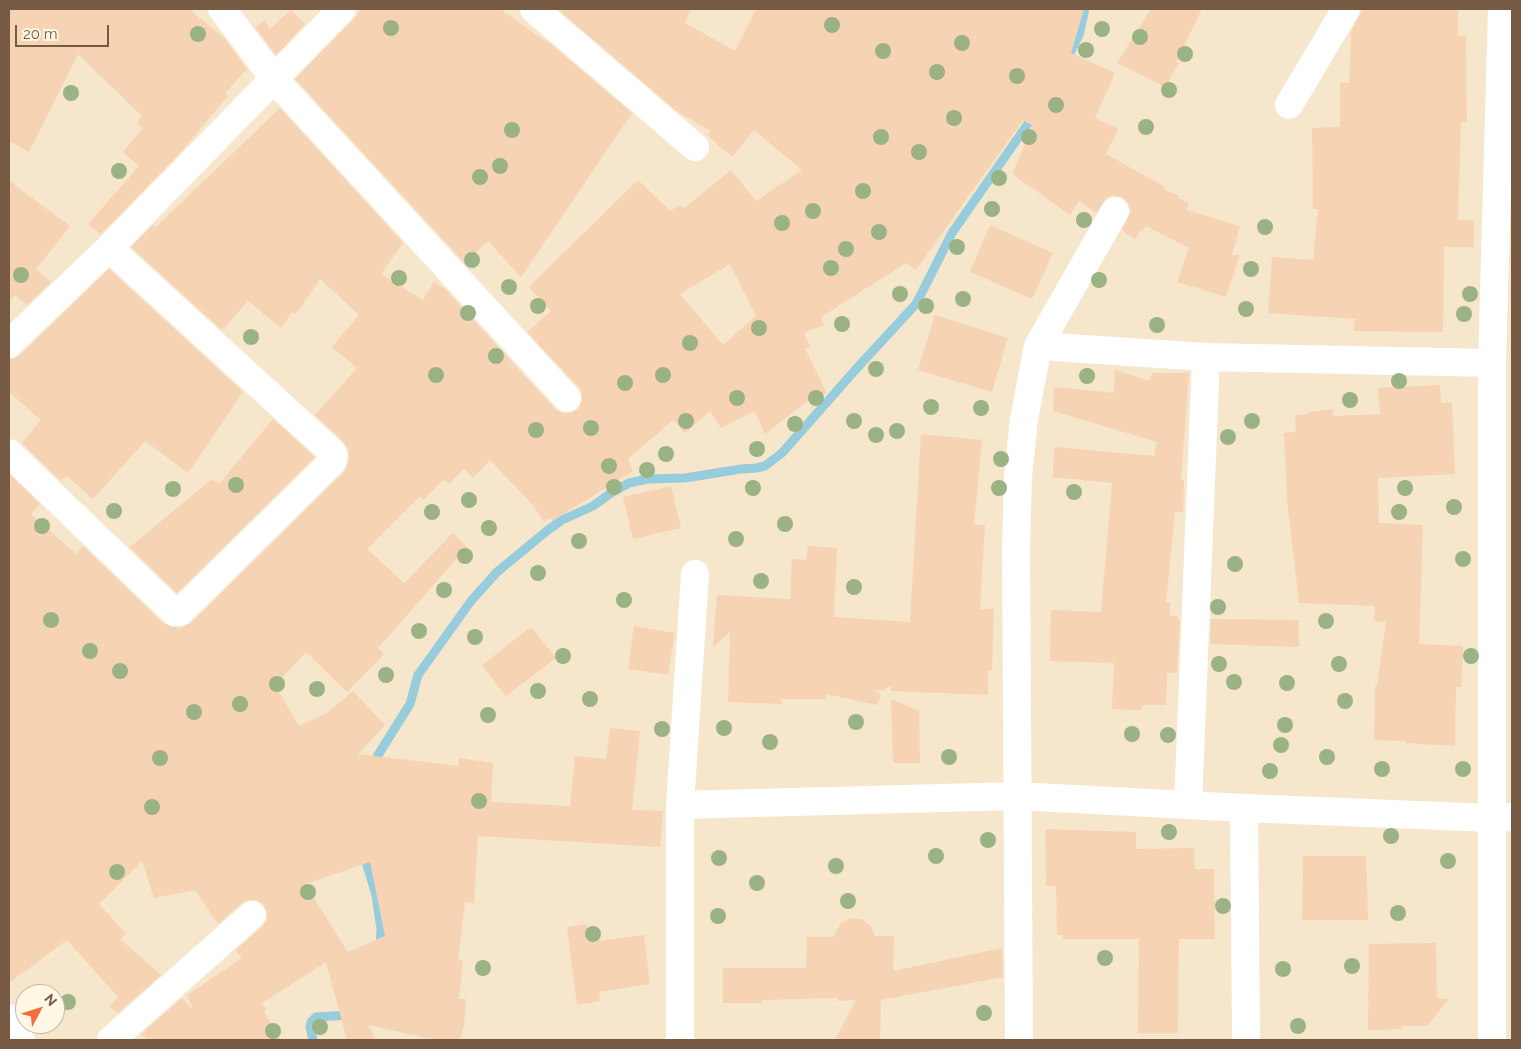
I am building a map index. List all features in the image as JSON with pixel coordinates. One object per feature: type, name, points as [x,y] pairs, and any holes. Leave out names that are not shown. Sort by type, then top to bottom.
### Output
[{"type":"street","points":[[222,9],[275,80],[567,398]]},
{"type":"street","points":[[9,342],[109,248],[275,80],[342,9]]},
{"type":"street","points":[[534,9],[695,147]]},
{"type":"street","points":[[1289,106],[1346,9]]},
{"type":"street","points":[[1492,1040],[1502,818],[1492,363],[1502,9]]},
{"type":"street","points":[[1019,1040],[1016,547],[1018,477],[1024,419],[1038,346],[1116,211]]},
{"type":"street","points":[[9,453],[174,612],[180,612],[333,462],[334,456],[332,452],[109,248]]},
{"type":"street","points":[[1038,346],[1206,357],[1492,363]]},
{"type":"street","points":[[1188,805],[1206,357]]},
{"type":"street","points":[[680,1040],[680,805],[695,574]]},
{"type":"street","points":[[680,805],[1017,796],[1244,808],[1502,818]]},
{"type":"street","points":[[1244,808],[1246,1040]]},
{"type":"street","points":[[111,1040],[252,915]]},
{"type":"street","points":[[9,1018],[21,1040]]},
{"type":"shaded area","points":[[9,9],[1512,9],[1512,1040],[9,1040]]},
{"type":"building","points":[[9,9],[189,9],[225,39],[247,69],[225,93],[228,96],[178,155],[101,234],[88,224],[139,166],[123,152],[143,128],[137,123],[142,116],[78,54],[29,152],[9,141]]},
{"type":"building","points":[[361,9],[500,9],[546,40],[632,113],[521,277],[488,241],[465,263],[295,79],[353,20]]},
{"type":"building","points":[[563,9],[691,9],[685,23],[735,51],[756,9],[1084,9],[1071,53],[1115,73],[1095,118],[1118,129],[1106,154],[1165,187],[1164,189],[1189,203],[1186,210],[1240,226],[1232,255],[1240,255],[1226,297],[1177,282],[1189,248],[1146,226],[1135,239],[1122,230],[1131,211],[1128,203],[1122,197],[1114,195],[1107,198],[1096,213],[1079,201],[1070,215],[1012,174],[1033,126],[1023,120],[916,270],[906,263],[821,317],[824,325],[804,333],[810,347],[805,349],[827,393],[806,402],[765,434],[755,411],[721,428],[710,411],[685,433],[673,420],[628,459],[633,471],[552,521],[551,518],[544,522],[532,504],[490,460],[473,478],[464,469],[449,484],[444,479],[423,500],[420,496],[367,549],[404,583],[453,533],[467,547],[378,648],[384,654],[347,692],[306,652],[275,685],[299,726],[327,713],[353,691],[385,725],[358,754],[458,766],[459,758],[493,763],[491,802],[570,806],[575,756],[606,759],[610,728],[640,731],[632,810],[663,811],[660,847],[478,836],[474,903],[465,902],[458,960],[463,960],[459,999],[466,999],[464,1024],[460,1040],[437,1040],[368,1025],[376,1040],[347,1040],[326,962],[262,1003],[266,1010],[264,1012],[281,1040],[148,1040],[141,1034],[182,998],[193,1010],[187,995],[242,958],[236,950],[263,926],[267,920],[267,912],[263,904],[256,900],[248,900],[218,924],[195,890],[154,898],[142,861],[99,904],[126,934],[120,939],[161,975],[118,1013],[110,1007],[118,997],[67,940],[9,983],[9,474],[40,504],[31,514],[76,554],[83,546],[163,623],[180,628],[191,623],[344,472],[349,459],[348,449],[343,441],[315,415],[357,368],[332,347],[359,315],[320,279],[296,314],[292,312],[281,328],[248,301],[222,330],[131,247],[153,225],[156,227],[280,108],[403,243],[381,274],[423,300],[434,282],[445,289],[555,409],[562,413],[570,413],[578,409],[582,402],[582,394],[579,387],[527,332],[551,311],[529,287],[638,180],[670,211],[680,205],[683,209],[731,170],[756,201],[802,170],[754,130],[732,157],[707,135],[711,131],[679,113],[561,12]],"holes":[[[730,264],[756,316],[723,345],[680,294]],[[370,862],[385,936],[348,952],[305,884]]]},
{"type":"building","points":[[1151,9],[1202,9],[1176,62],[1179,63],[1165,87],[1117,63]]},
{"type":"building","points":[[1363,9],[1458,9],[1458,36],[1466,36],[1467,122],[1461,122],[1458,220],[1474,220],[1474,247],[1444,247],[1443,332],[1354,331],[1355,319],[1268,313],[1272,257],[1313,260],[1318,209],[1313,209],[1312,128],[1340,127],[1340,83],[1349,83],[1351,32]]},
{"type":"building","points":[[291,10],[305,24],[276,55],[255,27],[264,21],[270,29]]},
{"type":"building","points":[[9,181],[70,226],[36,269],[51,282],[27,305],[15,295],[9,302]]},
{"type":"building","points":[[990,225],[1053,253],[1032,299],[970,272]]},
{"type":"building","points":[[109,269],[243,392],[188,473],[145,441],[93,499],[66,475],[61,481],[22,443],[41,420],[9,392],[9,359],[20,355]]},
{"type":"building","points":[[935,315],[1008,338],[992,392],[918,370]]},
{"type":"building","points":[[1115,370],[1149,381],[1152,373],[1189,373],[1181,480],[1184,480],[1183,512],[1175,512],[1166,602],[1170,602],[1170,616],[1178,616],[1178,619],[1180,619],[1177,673],[1167,673],[1166,705],[1142,705],[1142,710],[1112,709],[1114,663],[1050,661],[1051,610],[1101,612],[1112,483],[1053,477],[1054,447],[1154,456],[1157,442],[1053,411],[1054,387],[1114,393]]},
{"type":"building","points":[[1440,385],[1441,403],[1452,403],[1455,474],[1378,478],[1379,523],[1423,525],[1419,644],[1463,646],[1461,687],[1456,687],[1455,746],[1374,740],[1375,686],[1377,686],[1386,622],[1374,621],[1375,606],[1299,603],[1287,499],[1284,433],[1296,432],[1295,415],[1308,414],[1308,412],[1333,409],[1333,416],[1380,414],[1378,388]]},
{"type":"building","points":[[273,419],[315,457],[177,593],[130,547],[212,479],[219,484]]},
{"type":"building","points":[[921,434],[982,440],[974,525],[985,525],[980,609],[994,609],[992,670],[988,671],[988,695],[891,691],[891,686],[881,691],[872,690],[881,694],[877,705],[826,694],[825,699],[781,699],[782,704],[728,702],[730,632],[713,647],[717,595],[790,599],[792,559],[806,560],[808,546],[837,548],[834,617],[910,622]]},
{"type":"building","points":[[671,486],[681,528],[633,539],[623,497]]},
{"type":"building","points":[[1211,619],[1299,620],[1299,647],[1210,644]]},
{"type":"building","points":[[634,626],[675,633],[668,675],[628,669]]},
{"type":"building","points":[[531,627],[556,658],[506,696],[482,665]]},
{"type":"building","points":[[891,699],[919,711],[920,763],[893,763]]},
{"type":"building","points":[[1045,829],[1136,832],[1136,849],[1194,848],[1195,869],[1214,869],[1215,939],[1179,939],[1178,1033],[1138,1033],[1139,939],[1063,939],[1063,935],[1057,935],[1056,886],[1046,886]]},
{"type":"building","points":[[1303,856],[1366,856],[1368,920],[1302,920]]},
{"type":"building","points":[[851,918],[861,919],[871,926],[875,936],[894,936],[893,971],[1002,948],[1003,977],[881,1000],[880,1040],[835,1040],[856,1000],[837,1001],[838,998],[762,1000],[762,1003],[723,1003],[723,968],[806,968],[807,937],[833,937],[841,923]]},
{"type":"building","points":[[586,924],[590,942],[644,935],[650,984],[599,992],[601,1001],[577,1005],[567,927]]},
{"type":"building","points":[[1436,943],[1437,998],[1449,999],[1427,1026],[1401,1026],[1401,1029],[1368,1030],[1369,944]]},
{"type":"waterway","points":[[1067,59],[1079,35],[1085,9]]},
{"type":"waterway","points":[[374,766],[378,755],[410,704],[418,675],[471,601],[497,572],[548,530],[562,520],[593,506],[629,483],[648,479],[685,478],[756,468],[765,466],[782,453],[916,304],[952,233],[1034,115]]},
{"type":"waterway","points":[[368,852],[367,865],[376,895],[381,929],[380,947]]},
{"type":"waterway","points":[[313,1040],[310,1027],[311,1022],[316,1017],[350,1015]]}]
